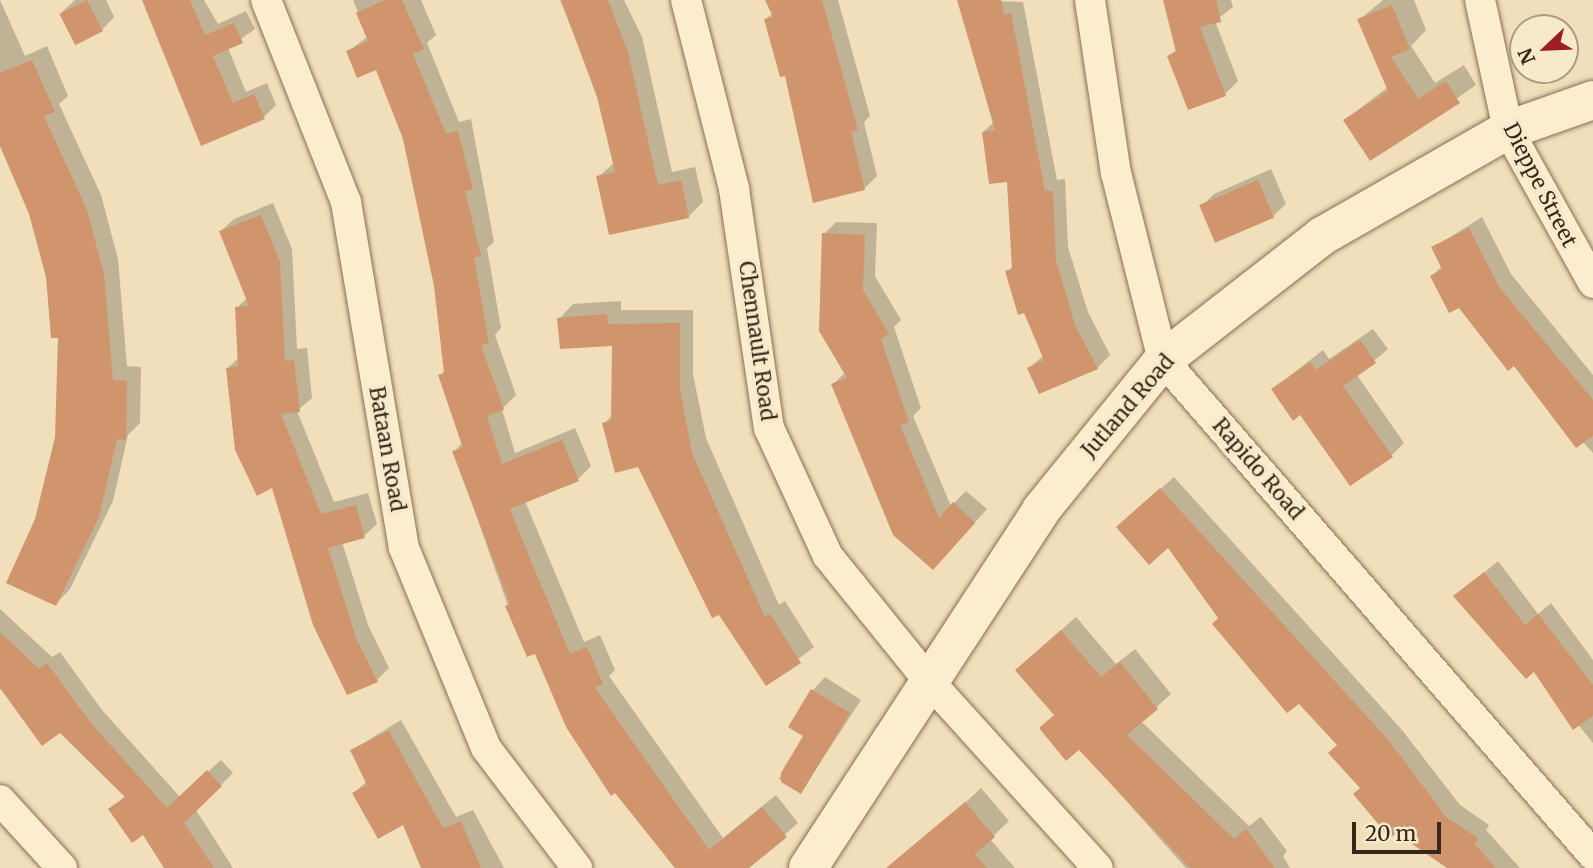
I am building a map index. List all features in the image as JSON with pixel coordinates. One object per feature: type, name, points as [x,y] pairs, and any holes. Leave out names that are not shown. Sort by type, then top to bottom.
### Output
[{"type":"street","name":"Bataan Road","points":[[266,0],[346,202],[404,548],[486,748],[577,868]]},
{"type":"street","name":"Chennault Road","points":[[686,0],[734,188],[769,428],[828,556],[928,680],[1098,868]]},
{"type":"street","name":"Rapido Road","points":[[1090,0],[1116,173],[1163,360],[1593,855]]},
{"type":"street","name":"Dieppe Street","points":[[1480,0],[1508,130],[1593,283]]},
{"type":"street","name":"Jutland Road","points":[[808,868],[1041,510],[1163,360],[1322,236],[1508,130],[1593,100]]},
{"type":"street","points":[[0,800],[62,868]]},
{"type":"building","points":[[87,0],[103,31],[75,45],[59,14]]},
{"type":"building","points":[[142,0],[190,0],[205,35],[234,23],[243,43],[213,56],[233,103],[254,94],[265,119],[201,146]]},
{"type":"building","points":[[385,0],[402,0],[424,49],[413,54],[446,134],[458,131],[473,189],[465,191],[481,256],[474,258],[489,343],[481,345],[504,410],[487,416],[502,464],[562,440],[579,481],[510,509],[536,573],[570,654],[587,647],[603,684],[595,688],[709,850],[762,807],[787,837],[749,868],[675,868],[615,793],[611,796],[566,727],[535,654],[527,657],[505,606],[510,604],[452,451],[463,448],[438,375],[444,373],[434,286],[403,139],[376,70],[357,78],[346,51],[368,41],[356,13]]},
{"type":"building","points":[[561,0],[608,0],[628,52],[658,185],[681,180],[689,218],[609,235],[596,176],[615,172],[597,97]]},
{"type":"building","points":[[765,0],[822,0],[858,130],[851,132],[865,190],[813,203],[785,76],[780,77],[764,19],[773,17]]},
{"type":"building","points":[[957,0],[1001,0],[1004,15],[1011,13],[1045,191],[1053,191],[1056,260],[1075,325],[1098,369],[1039,394],[1027,368],[1044,360],[1024,313],[1018,315],[1005,271],[1012,269],[1007,182],[989,184],[982,132],[995,130]]},
{"type":"building","points":[[1163,0],[1216,0],[1221,22],[1200,27],[1226,96],[1188,110],[1167,56],[1176,52]]},
{"type":"building","points":[[1392,5],[1410,49],[1391,57],[1418,99],[1446,81],[1460,103],[1370,161],[1343,120],[1388,91],[1357,19]]},
{"type":"building","points":[[32,60],[55,112],[44,116],[87,210],[104,274],[113,380],[127,381],[126,440],[117,439],[99,517],[56,606],[6,583],[35,519],[55,437],[58,338],[51,338],[46,277],[29,214],[0,146],[0,73]]},
{"type":"building","points":[[1258,180],[1274,218],[1215,243],[1199,205]]},
{"type":"building","points":[[261,215],[280,262],[285,361],[294,360],[300,412],[281,414],[321,514],[356,505],[365,538],[328,548],[356,638],[378,682],[347,695],[313,625],[272,488],[257,496],[235,450],[226,368],[238,366],[235,307],[249,306],[219,231]]},
{"type":"building","points":[[1469,228],[1499,287],[1593,400],[1593,436],[1576,448],[1514,366],[1508,371],[1459,308],[1449,313],[1430,276],[1442,269],[1431,247]]},
{"type":"building","points":[[822,233],[865,235],[863,290],[889,334],[881,339],[909,422],[900,425],[939,518],[953,502],[975,523],[933,570],[893,535],[831,384],[847,378],[819,331]]},
{"type":"building","points":[[607,314],[608,324],[680,323],[680,389],[692,453],[765,617],[770,614],[801,663],[766,686],[719,615],[712,618],[638,467],[615,473],[602,423],[611,420],[612,346],[560,349],[557,318]]},
{"type":"building","points":[[1360,340],[1376,363],[1343,386],[1393,457],[1350,486],[1300,415],[1293,421],[1271,389],[1310,362],[1316,370]]},
{"type":"building","points":[[1160,488],[1390,742],[1447,818],[1478,838],[1475,844],[1496,868],[1447,868],[1396,833],[1390,838],[1353,794],[1360,788],[1328,753],[1337,745],[1299,704],[1287,713],[1212,624],[1218,618],[1168,548],[1149,565],[1116,527]]},
{"type":"building","points":[[1484,572],[1525,625],[1538,614],[1593,685],[1593,716],[1573,730],[1534,672],[1526,679],[1453,596]]},
{"type":"building","points":[[1061,630],[1101,677],[1120,662],[1158,709],[1127,735],[1234,839],[1246,829],[1275,868],[1190,868],[1079,750],[1066,761],[1039,728],[1054,715],[1015,670]]},
{"type":"building","points":[[0,632],[39,669],[47,663],[90,722],[167,808],[207,770],[222,786],[184,823],[214,868],[164,868],[143,835],[132,843],[108,809],[125,797],[60,733],[42,746],[0,688]]},
{"type":"building","points":[[811,689],[850,713],[801,794],[781,782],[781,773],[803,736],[788,727]]},
{"type":"building","points":[[389,731],[443,828],[461,821],[481,868],[421,868],[403,825],[378,839],[352,793],[367,785],[350,750]]},
{"type":"building","points":[[965,802],[995,837],[975,854],[987,868],[886,868]]}]
